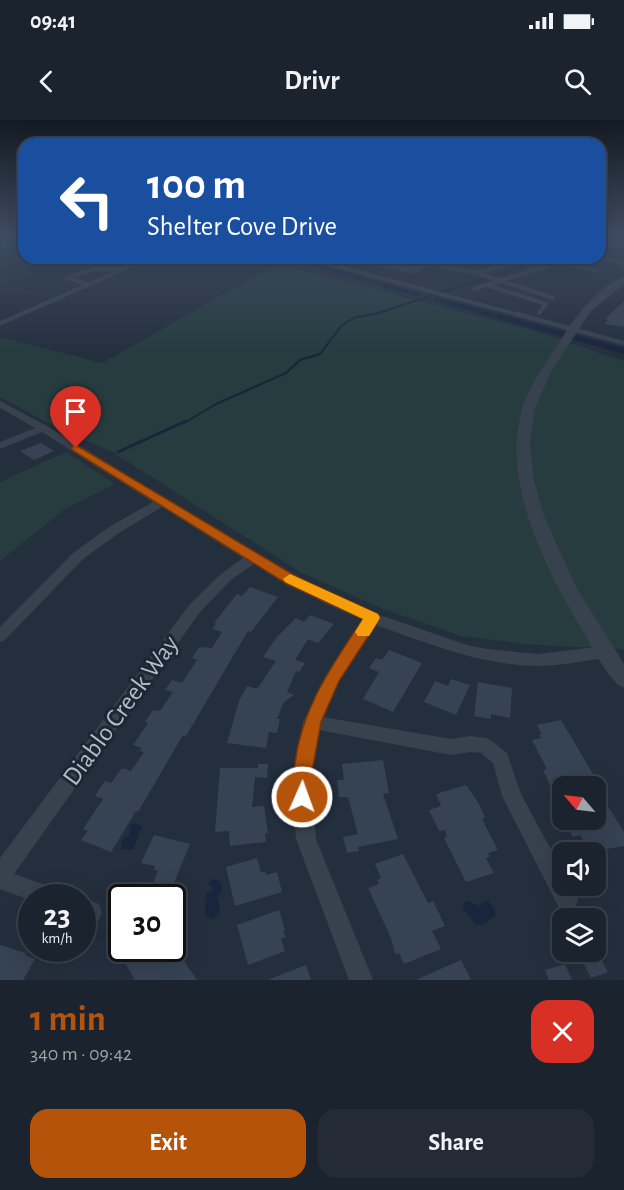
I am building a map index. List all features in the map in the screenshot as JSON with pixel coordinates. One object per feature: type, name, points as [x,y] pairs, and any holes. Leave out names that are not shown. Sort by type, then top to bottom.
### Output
[{"type":"street","points":[[0,324],[113,274]]},
{"type":"street","points":[[621,274],[600,288],[543,375],[528,412],[525,455],[527,478],[537,523],[562,580],[624,680]]},
{"type":"street","points":[[591,304],[624,280]]},
{"type":"street","points":[[0,404],[43,428],[253,558],[331,600],[372,618],[465,650],[487,655],[537,660],[606,652]]},
{"type":"street","points":[[0,446],[43,428]]},
{"type":"street","points":[[0,636],[78,556],[114,530],[162,502]]},
{"type":"street","name":"Diablo Creek Way","points":[[0,877],[195,608],[226,577],[253,558]]},
{"type":"street","points":[[361,980],[306,839],[302,797],[304,766],[312,722],[332,679],[372,618]]},
{"type":"street","points":[[312,722],[451,747],[471,744],[486,747],[501,759],[512,796],[567,900]]},
{"type":"street","points":[[0,877],[18,884]]},
{"type":"lane","points":[[76,274],[67,278],[89,285]]},
{"type":"lane","points":[[362,274],[571,334],[624,344]]},
{"type":"lane","points":[[481,274],[553,298]]},
{"type":"lane","points":[[474,289],[520,274]]},
{"type":"lane","points":[[487,285],[546,304],[539,313]]},
{"type":"green space","points":[[259,274],[316,274],[534,331],[624,361],[624,649],[535,645],[461,636],[381,608],[302,573],[114,453],[52,425],[0,397],[0,337],[102,363]]},
{"type":"green space","points":[[66,452],[115,484],[65,509],[0,561],[0,482]]},
{"type":"water","points":[[135,823],[142,827],[133,850],[120,849],[122,840],[129,836],[131,825]]},
{"type":"water","points":[[212,879],[220,881],[223,889],[218,896],[220,913],[213,919],[205,916],[206,893],[212,891],[213,888],[208,883]]},
{"type":"water","points":[[468,901],[480,906],[485,901],[489,902],[495,910],[495,916],[482,925],[475,924],[463,908],[464,903]]},
{"type":"building","points":[[624,301],[624,327],[605,324],[608,319],[605,319]]},
{"type":"building","points":[[41,443],[54,451],[34,460],[20,451]]},
{"type":"building","points":[[250,587],[278,597],[251,632],[248,631],[138,812],[136,811],[111,852],[81,840],[88,831],[83,829],[103,799],[95,796],[105,781],[111,783],[122,768],[131,771],[144,752],[140,751],[142,748],[133,745],[148,723],[145,722],[153,710],[160,711],[173,692],[165,690],[172,680],[182,683],[197,660],[192,658],[199,647],[212,648],[222,632],[212,629],[216,624],[214,623],[237,594],[242,596]]},
{"type":"building","points":[[310,615],[334,624],[318,643],[308,639],[295,660],[305,663],[299,672],[296,671],[287,692],[294,695],[284,702],[277,719],[280,719],[277,733],[269,732],[266,748],[227,743],[239,701],[247,686],[257,689],[276,661],[263,657],[276,638],[296,618],[304,622]]},
{"type":"building","points":[[389,650],[422,663],[393,712],[363,699],[379,672],[369,668],[376,658],[382,660]]},
{"type":"building","points":[[451,679],[470,685],[456,715],[424,702],[435,681],[448,686]]},
{"type":"building","points":[[478,682],[512,688],[510,718],[491,714],[491,719],[474,716]]},
{"type":"building","points":[[561,720],[594,776],[552,776],[552,790],[543,770],[547,769],[532,740],[541,738],[539,735],[542,735],[537,725]]},
{"type":"building","points":[[383,760],[389,793],[383,794],[398,839],[358,847],[359,851],[347,853],[343,837],[358,834],[348,797],[339,797],[337,780],[344,780],[342,764]]},
{"type":"building","points":[[258,764],[268,764],[267,778],[255,777],[252,807],[264,806],[268,833],[265,833],[266,842],[230,846],[229,831],[215,832],[220,768],[258,768]]},
{"type":"building","points":[[466,785],[479,804],[485,818],[482,819],[498,850],[488,853],[490,857],[486,858],[494,873],[466,882],[444,838],[447,836],[445,830],[439,831],[429,810],[441,806],[436,794]]},
{"type":"building","points":[[609,808],[624,832],[624,846],[606,849],[606,842],[584,842],[580,835],[573,837],[569,830],[606,830],[606,809]]},
{"type":"building","points":[[154,835],[190,844],[174,884],[153,883],[158,871],[154,870],[155,866],[141,863]]},
{"type":"building","points":[[403,854],[428,903],[433,901],[445,926],[432,931],[441,949],[404,964],[399,953],[395,954],[391,938],[368,888],[379,884],[377,880],[381,878],[375,864]]},
{"type":"building","points":[[257,858],[261,873],[265,871],[266,875],[277,872],[282,892],[235,906],[226,867]]},
{"type":"building","points":[[279,910],[285,930],[283,931],[286,937],[281,939],[285,951],[248,965],[237,925]]},
{"type":"building","points":[[0,945],[18,951],[18,962],[33,962],[23,980],[0,980]]},
{"type":"building","points":[[461,960],[471,980],[416,980],[445,967]]},
{"type":"building","points":[[185,962],[197,980],[135,980],[125,963]]},
{"type":"building","points":[[602,962],[608,972],[591,978],[584,964]]},
{"type":"building","points":[[565,964],[572,980],[549,980],[545,970]]},
{"type":"building","points":[[306,965],[311,980],[270,980],[270,979]]},
{"type":"waterway","points":[[346,274],[418,294]]},
{"type":"waterway","points":[[493,276],[499,274]]},
{"type":"waterway","points":[[439,293],[484,279]]},
{"type":"waterway","points":[[184,423],[216,404],[286,373],[300,360],[320,354],[342,325],[356,317],[376,314],[430,296]]},
{"type":"waterway","points":[[437,299],[624,351]]},
{"type":"waterway","points":[[118,452],[186,421]]},
{"type":"slow traffic","points":[[290,579],[372,618],[363,632]]},
{"type":"route","points":[[76,448],[253,558],[331,600],[372,618],[332,679],[312,722],[304,766],[302,797]]}]
